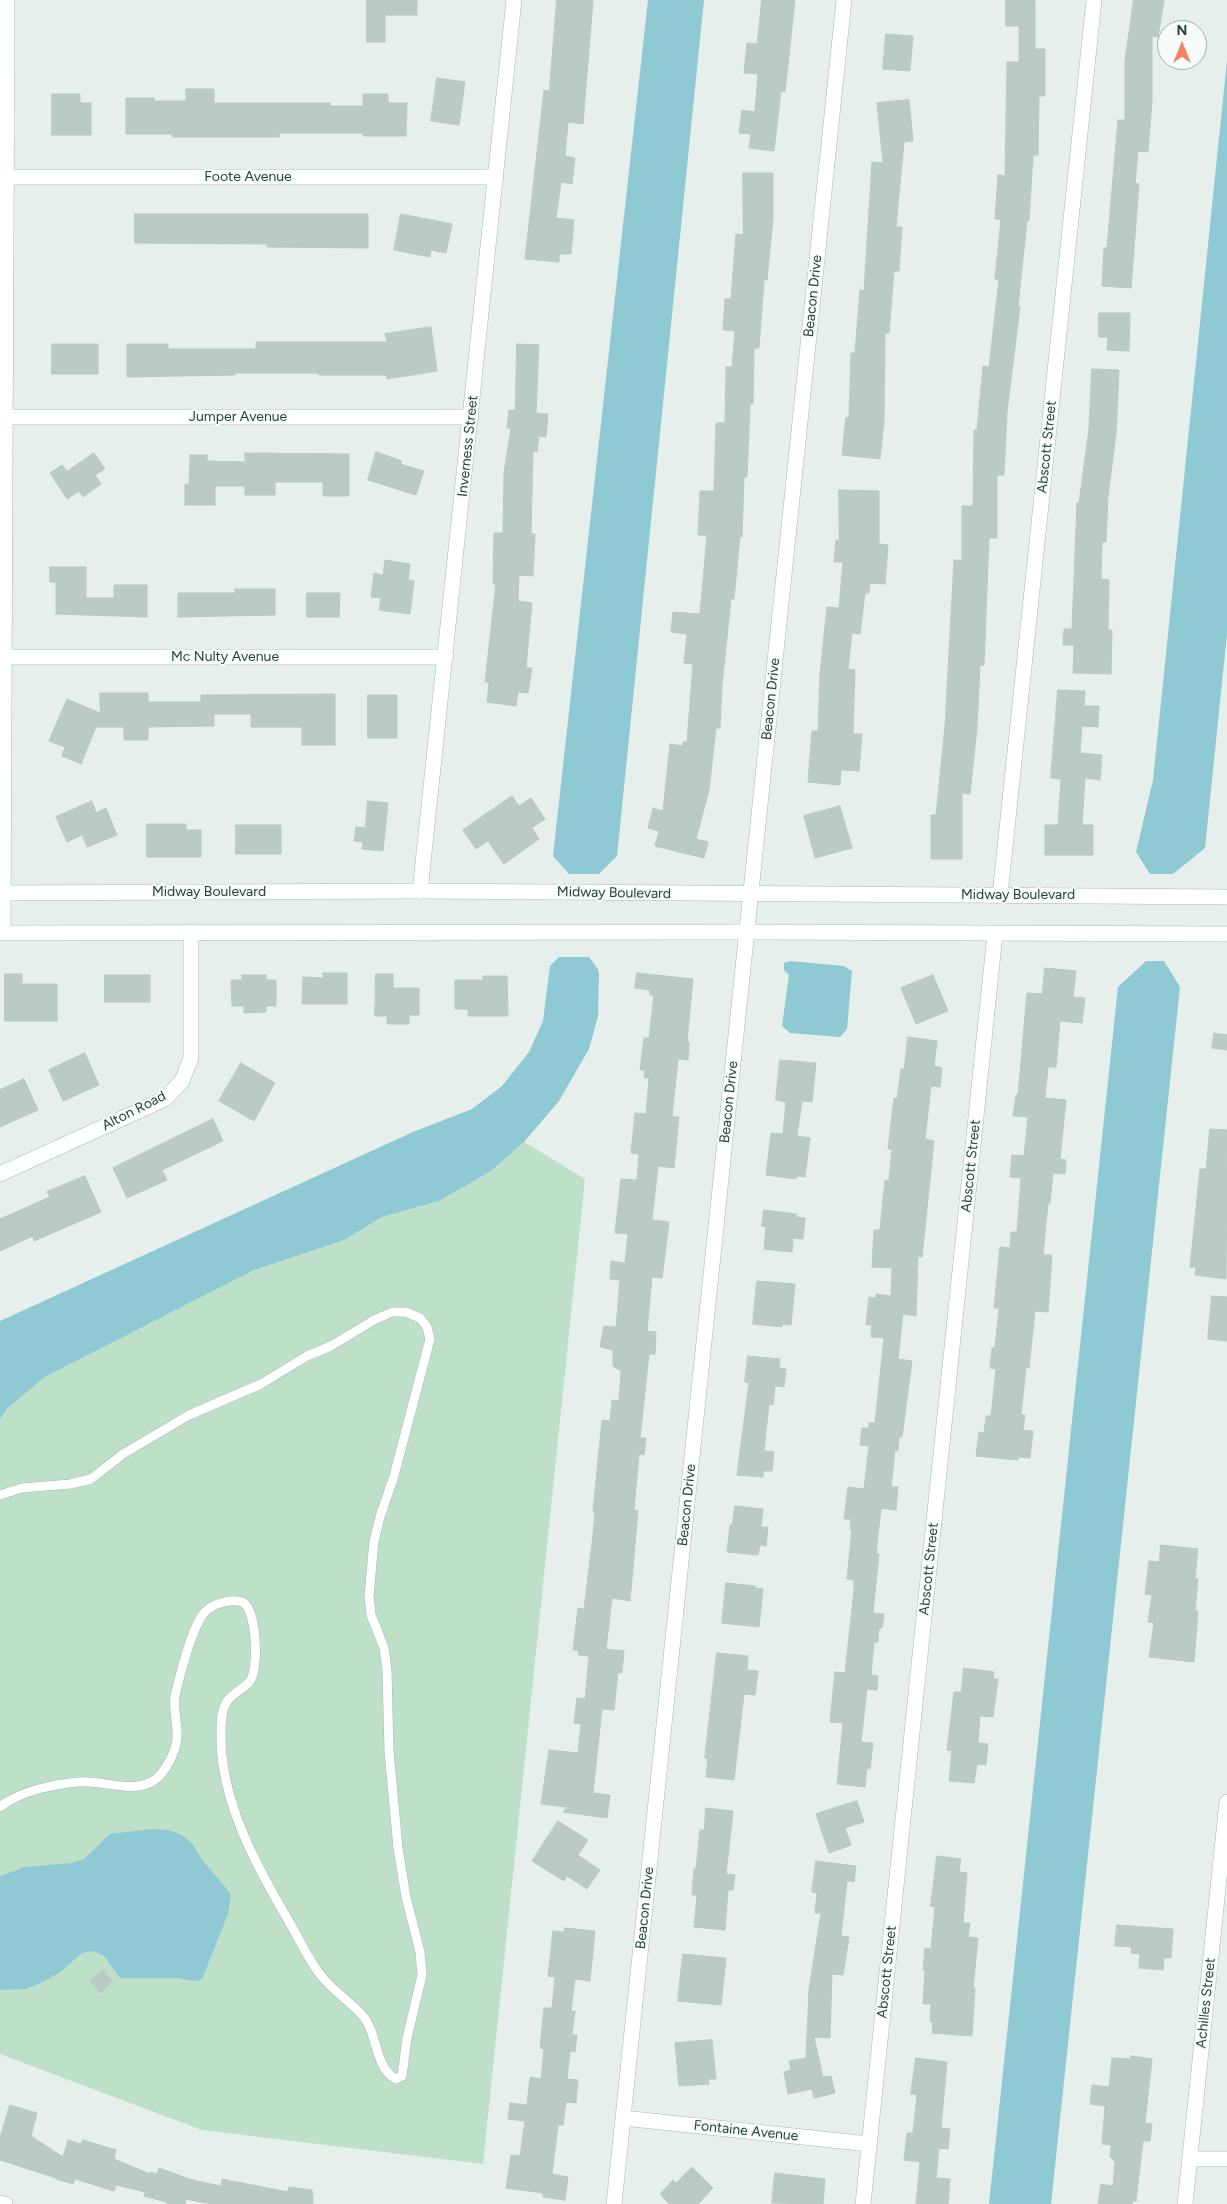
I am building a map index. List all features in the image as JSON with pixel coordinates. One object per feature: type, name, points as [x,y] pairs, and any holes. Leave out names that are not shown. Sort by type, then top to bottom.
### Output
[{"type":"street","points":[[7,0],[3,177],[5,417],[1,934],[191,932],[1227,934]]},
{"type":"street","name":"Inverness Street","points":[[420,891],[514,0]]},
{"type":"street","name":"Beacon Drive","points":[[614,2204],[844,0]]},
{"type":"street","name":"Abscott Street","points":[[1000,895],[1094,0]]},
{"type":"street","name":"Foote Avenue","points":[[3,177],[496,177]]},
{"type":"street","name":"Jumper Avenue","points":[[5,417],[471,417]]},
{"type":"street","name":"Mc Nulty Avenue","points":[[2,657],[446,657]]},
{"type":"street","name":"Midway Boulevard","points":[[2,893],[420,891],[1227,897]]},
{"type":"street","name":"Alton Road","points":[[0,1174],[165,1099],[182,1081],[191,1058],[191,932]]},
{"type":"street","name":"Abscott Street","points":[[863,2204],[995,934]]},
{"type":"street","name":"Achilles Street","points":[[1185,2204],[1221,1919],[1227,1802]]},
{"type":"street","name":"Fontaine Avenue","points":[[622,2118],[869,2144]]},
{"type":"street","points":[[1190,2159],[1227,2159]]},
{"type":"street","points":[[0,2203],[5,2204]]},
{"type":"lane","points":[[0,1495],[22,1488],[70,1484],[91,1479],[123,1454],[189,1415],[261,1384],[307,1356],[331,1346],[374,1320],[392,1312],[406,1312],[420,1318],[427,1327],[430,1339],[394,1476],[374,1541],[369,1596],[371,1615],[385,1655],[389,1751],[398,1848],[406,1897],[420,1952],[422,1975],[407,2038],[402,2076],[396,2079],[389,2075],[370,2027],[363,2016],[334,1991],[319,1972],[258,1866],[232,1802],[226,1783],[222,1751],[222,1717],[227,1702],[251,1680],[255,1661],[253,1623],[249,1608],[242,1602],[230,1601],[216,1604],[204,1613],[195,1628],[175,1698],[177,1740],[169,1761],[159,1777],[149,1784],[134,1786],[80,1782],[59,1785],[21,1795],[0,1807]]},
{"type":"green space","points":[[524,1142],[585,1179],[483,2164],[202,2130],[0,2054],[0,1419],[8,1408],[45,1377],[254,1270],[344,1240],[382,1217],[439,1201],[491,1171]]},
{"type":"water","points":[[648,0],[704,0],[617,856],[599,874],[569,874],[553,856]]},
{"type":"water","points":[[1227,60],[1227,634],[1205,848],[1173,874],[1150,874],[1136,852],[1153,780]]},
{"type":"water","points":[[559,957],[589,957],[598,969],[598,1016],[589,1049],[559,1101],[524,1142],[491,1171],[439,1201],[382,1217],[344,1240],[254,1270],[45,1377],[8,1408],[0,1419],[0,1321],[413,1132],[472,1109],[502,1086],[529,1052],[543,1021],[550,966]]},
{"type":"water","points":[[790,961],[844,966],[852,971],[847,1029],[840,1037],[790,1033],[782,1026],[789,975],[784,970],[784,963]]},
{"type":"water","points":[[1146,961],[1164,961],[1180,987],[1051,2204],[989,2204],[1118,987]]},
{"type":"water","points":[[152,1829],[168,1830],[180,1834],[191,1842],[203,1861],[231,1894],[228,1914],[202,1979],[196,1981],[177,1978],[120,1978],[104,1956],[93,1951],[82,1953],[59,1973],[41,1983],[25,1989],[0,1990],[0,1876],[25,1867],[72,1863],[84,1859],[110,1834]]},
{"type":"building","points":[[367,0],[417,0],[417,15],[385,15],[385,42],[367,42]]},
{"type":"building","points":[[557,0],[593,0],[583,124],[568,122],[565,156],[575,158],[572,184],[561,182],[556,218],[574,220],[571,254],[559,254],[559,262],[525,259],[544,90],[549,91]]},
{"type":"building","points":[[762,0],[795,0],[785,92],[781,91],[774,151],[749,148],[751,134],[739,133],[742,110],[755,112],[758,74],[744,73],[747,43],[757,44]]},
{"type":"building","points":[[1006,0],[1035,0],[1035,49],[1045,49],[1045,96],[1039,96],[1038,155],[1033,155],[1029,221],[1027,221],[1018,307],[1020,307],[1007,412],[1004,475],[997,475],[997,538],[989,538],[984,665],[980,665],[977,728],[970,794],[962,793],[962,859],[931,859],[931,815],[936,815],[945,726],[954,560],[962,560],[962,506],[973,506],[974,430],[977,430],[983,366],[989,367],[999,280],[995,279],[1001,219],[995,219],[998,175],[1005,176],[1007,62],[1019,62],[1019,26],[1006,26]]},
{"type":"building","points":[[1134,0],[1164,0],[1161,20],[1157,20],[1157,37],[1152,36],[1152,102],[1148,152],[1138,151],[1135,183],[1139,184],[1131,288],[1102,286],[1104,248],[1107,248],[1118,120],[1125,120],[1125,60]]},
{"type":"building","points":[[886,34],[913,36],[910,71],[883,69]]},
{"type":"building","points":[[437,78],[465,82],[459,125],[431,121]]},
{"type":"building","points":[[186,89],[214,89],[214,103],[330,103],[330,106],[363,106],[363,94],[388,94],[388,103],[407,103],[406,136],[363,136],[363,133],[279,133],[279,137],[172,137],[172,134],[126,134],[126,98],[154,98],[154,101],[186,101]]},
{"type":"building","points":[[52,94],[80,94],[80,103],[91,103],[91,135],[52,135]]},
{"type":"building","points":[[909,100],[913,141],[904,142],[896,227],[902,227],[899,271],[894,271],[889,333],[885,333],[884,421],[880,459],[842,455],[846,417],[849,418],[851,353],[855,353],[860,290],[864,291],[872,162],[883,163],[877,103]]},
{"type":"building","points":[[743,173],[773,173],[773,219],[767,280],[764,280],[759,348],[754,348],[753,404],[750,404],[747,477],[744,477],[742,537],[740,536],[734,599],[731,599],[722,685],[720,728],[716,728],[709,790],[696,839],[708,842],[704,858],[655,846],[659,831],[648,828],[653,808],[663,811],[670,744],[683,746],[683,742],[687,742],[693,664],[684,663],[687,634],[671,632],[673,612],[700,614],[707,535],[698,535],[700,491],[714,491],[716,423],[725,423],[726,367],[732,367],[735,331],[723,330],[725,299],[731,299],[736,234],[743,235]]},
{"type":"building","points":[[135,214],[368,214],[368,248],[267,247],[267,244],[135,243]]},
{"type":"building","points":[[401,214],[452,224],[446,253],[431,250],[430,257],[394,250]]},
{"type":"building","points":[[1099,313],[1130,313],[1129,351],[1107,350],[1108,337],[1099,337]]},
{"type":"building","points":[[431,327],[437,371],[387,379],[386,375],[319,375],[319,373],[235,373],[235,375],[127,377],[127,344],[168,344],[168,349],[256,349],[256,342],[387,342],[385,334]]},
{"type":"building","points":[[52,344],[98,344],[98,374],[52,374]]},
{"type":"building","points":[[517,344],[539,345],[536,413],[548,414],[546,437],[539,436],[537,452],[533,451],[531,534],[535,534],[533,576],[519,575],[518,601],[532,603],[526,668],[532,668],[528,693],[518,692],[516,706],[487,702],[489,683],[485,682],[496,584],[493,584],[494,533],[503,533],[504,473],[511,428],[507,428],[509,410],[515,410]]},
{"type":"building","points":[[1092,369],[1119,370],[1116,434],[1108,496],[1106,542],[1102,542],[1101,579],[1109,580],[1108,630],[1112,630],[1111,674],[1073,673],[1074,645],[1063,645],[1064,629],[1072,629],[1077,503],[1079,503],[1089,429]]},
{"type":"building","points":[[376,452],[402,461],[400,464],[424,471],[416,495],[368,480]]},
{"type":"building","points":[[94,453],[105,469],[95,475],[101,484],[83,497],[79,491],[67,499],[50,473],[62,465],[67,471]]},
{"type":"building","points":[[245,453],[349,454],[349,496],[323,496],[323,482],[275,482],[275,495],[245,495],[245,486],[215,486],[215,505],[185,505],[185,484],[189,485],[190,455],[207,455],[207,461],[245,462]]},
{"type":"building","points":[[839,490],[879,491],[879,544],[888,545],[885,584],[870,583],[869,593],[865,593],[860,634],[852,633],[848,669],[855,670],[853,734],[862,734],[859,771],[841,770],[840,785],[808,782],[812,731],[818,731],[820,674],[827,607],[839,608],[843,562],[834,562],[836,540],[839,541]]},
{"type":"building","points":[[385,560],[410,564],[408,580],[414,581],[410,614],[379,610],[381,598],[371,597],[374,573],[383,575]]},
{"type":"building","points":[[50,567],[86,567],[86,598],[114,598],[114,585],[147,585],[147,617],[56,614],[56,582],[50,582]]},
{"type":"building","points":[[235,589],[275,589],[275,615],[178,617],[178,593],[235,593]]},
{"type":"building","points":[[307,593],[340,593],[339,617],[307,617]]},
{"type":"building","points":[[1058,690],[1085,691],[1084,706],[1099,706],[1098,727],[1082,726],[1080,753],[1102,755],[1100,780],[1085,778],[1082,825],[1093,825],[1093,855],[1045,855],[1045,825],[1058,825],[1061,779],[1051,778]]},
{"type":"building","points":[[100,693],[148,693],[148,702],[201,702],[201,695],[335,694],[335,745],[302,745],[302,727],[251,727],[251,714],[214,714],[214,726],[148,727],[148,740],[124,740],[124,727],[96,727],[81,764],[62,756],[65,747],[49,741],[67,699],[100,713]]},
{"type":"building","points":[[368,695],[397,695],[397,738],[368,738]]},
{"type":"building","points":[[512,796],[519,806],[531,798],[545,819],[532,828],[539,839],[504,864],[488,841],[476,849],[463,830]]},
{"type":"building","points":[[92,801],[96,813],[106,808],[117,835],[87,847],[82,835],[67,842],[56,817]]},
{"type":"building","points":[[368,801],[388,803],[383,851],[362,849],[363,842],[354,841],[356,827],[365,828]]},
{"type":"building","points":[[840,806],[852,848],[815,858],[804,816]]},
{"type":"building","points":[[147,824],[186,824],[186,830],[201,830],[201,857],[147,857]]},
{"type":"building","points":[[236,825],[281,825],[281,854],[236,854]]},
{"type":"building","points":[[1045,968],[1076,971],[1073,997],[1085,998],[1082,1023],[1060,1021],[1056,1067],[1048,1067],[1045,1098],[1066,1100],[1060,1159],[1066,1160],[1065,1174],[1053,1173],[1050,1203],[1048,1203],[1043,1255],[1052,1255],[1048,1312],[1035,1311],[1029,1368],[1026,1367],[1021,1415],[1025,1415],[1023,1430],[1033,1431],[1030,1458],[1018,1457],[1018,1460],[976,1456],[979,1432],[984,1433],[986,1416],[991,1416],[996,1369],[990,1368],[992,1348],[995,1348],[999,1308],[994,1308],[1000,1247],[1010,1248],[1011,1232],[1017,1232],[1021,1178],[1010,1177],[1012,1155],[1024,1156],[1028,1117],[1013,1116],[1016,1095],[1018,1095],[1027,993],[1042,994]]},
{"type":"building","points":[[323,973],[347,973],[347,1004],[302,1004],[303,977],[323,978]]},
{"type":"building","points":[[637,973],[693,979],[687,1042],[689,1042],[688,1060],[678,1059],[672,1117],[679,1117],[674,1168],[658,1166],[652,1220],[669,1222],[662,1278],[652,1277],[647,1331],[656,1332],[655,1354],[649,1354],[640,1438],[646,1438],[644,1455],[639,1454],[634,1510],[638,1511],[630,1601],[612,1598],[606,1649],[624,1651],[622,1673],[618,1672],[614,1710],[602,1709],[593,1793],[610,1795],[607,1818],[563,1812],[567,1807],[541,1804],[549,1750],[578,1753],[581,1724],[574,1723],[577,1698],[585,1699],[589,1656],[578,1655],[579,1651],[573,1650],[578,1608],[584,1609],[593,1535],[595,1512],[593,1511],[602,1420],[610,1421],[612,1400],[619,1401],[621,1371],[613,1366],[613,1350],[600,1347],[604,1326],[616,1327],[620,1280],[610,1279],[611,1261],[625,1263],[628,1234],[615,1233],[621,1179],[637,1180],[639,1154],[631,1153],[635,1113],[646,1114],[649,1078],[644,1078],[645,1070],[640,1070],[644,1038],[649,1038],[654,995],[650,995],[650,990],[635,988]]},
{"type":"building","points":[[5,974],[22,974],[22,984],[57,984],[57,1021],[5,1021]]},
{"type":"building","points":[[376,974],[393,974],[393,988],[419,988],[419,1015],[409,1015],[409,1024],[387,1024],[387,1016],[375,1016]]},
{"type":"building","points":[[105,975],[150,975],[150,1002],[105,1002]]},
{"type":"building","points":[[242,975],[266,975],[266,980],[276,980],[276,1006],[266,1006],[266,1012],[244,1013],[244,1006],[232,1006],[231,980],[242,980]]},
{"type":"building","points":[[933,975],[948,1011],[916,1024],[901,988]]},
{"type":"building","points":[[483,976],[507,976],[508,1016],[468,1016],[468,1009],[455,1009],[455,980],[483,980]]},
{"type":"building","points":[[1214,1033],[1227,1035],[1227,1050],[1212,1048]]},
{"type":"building","points":[[908,1037],[937,1041],[934,1066],[942,1068],[940,1087],[931,1086],[925,1139],[934,1141],[922,1257],[918,1256],[916,1316],[903,1314],[898,1359],[912,1361],[902,1437],[899,1437],[898,1451],[895,1450],[891,1487],[898,1487],[896,1510],[881,1508],[876,1554],[879,1554],[873,1613],[884,1614],[882,1628],[879,1628],[878,1642],[874,1642],[871,1675],[878,1676],[877,1690],[867,1689],[861,1742],[873,1743],[870,1769],[867,1768],[865,1787],[837,1784],[843,1723],[830,1722],[835,1672],[845,1673],[854,1590],[854,1580],[847,1579],[852,1529],[850,1529],[851,1519],[844,1519],[848,1487],[864,1489],[869,1446],[860,1445],[862,1428],[869,1428],[869,1423],[875,1423],[884,1338],[871,1337],[872,1325],[866,1325],[869,1297],[876,1298],[876,1294],[891,1296],[892,1268],[872,1267],[874,1230],[880,1230],[885,1180],[889,1181],[892,1149],[888,1149],[894,1098],[897,1099],[901,1069],[904,1069]]},
{"type":"building","points":[[85,1053],[99,1085],[63,1101],[49,1070]]},
{"type":"building","points":[[780,1060],[816,1063],[812,1102],[802,1101],[797,1136],[810,1138],[805,1177],[797,1176],[796,1179],[766,1175],[771,1133],[783,1134],[786,1102],[776,1100]]},
{"type":"building","points":[[241,1063],[275,1083],[254,1121],[219,1101]]},
{"type":"building","points":[[24,1079],[38,1110],[0,1127],[0,1090]]},
{"type":"building","points":[[213,1119],[223,1141],[162,1170],[167,1180],[127,1198],[113,1168]]},
{"type":"building","points":[[1210,1129],[1227,1130],[1226,1279],[1195,1275],[1196,1267],[1190,1267],[1200,1169],[1206,1169]]},
{"type":"building","points":[[85,1176],[101,1212],[34,1241],[33,1236],[0,1251],[0,1219],[50,1197],[47,1192]]},
{"type":"building","points":[[764,1210],[796,1214],[796,1217],[805,1218],[803,1239],[793,1238],[792,1252],[764,1249],[766,1227],[762,1226]]},
{"type":"building","points":[[757,1281],[795,1284],[791,1325],[782,1324],[782,1327],[753,1324]]},
{"type":"building","points":[[1212,1296],[1227,1297],[1227,1341],[1208,1339]]},
{"type":"building","points":[[748,1356],[780,1359],[779,1368],[786,1369],[784,1387],[775,1386],[773,1405],[769,1404],[764,1451],[774,1452],[772,1471],[763,1471],[763,1477],[737,1475],[749,1383],[745,1382]]},
{"type":"building","points":[[735,1506],[763,1509],[761,1527],[768,1527],[766,1546],[760,1545],[758,1555],[727,1552],[730,1525],[732,1525]]},
{"type":"building","points":[[1161,1545],[1198,1549],[1195,1578],[1198,1579],[1195,1611],[1198,1611],[1194,1662],[1149,1657],[1154,1623],[1148,1622],[1152,1595],[1145,1594],[1149,1561],[1159,1562]]},
{"type":"building","points":[[726,1583],[755,1586],[755,1588],[763,1589],[759,1627],[722,1623]]},
{"type":"building","points":[[717,1653],[748,1656],[747,1670],[758,1671],[755,1695],[744,1694],[734,1780],[706,1777],[708,1759],[705,1758]]},
{"type":"building","points":[[964,1668],[994,1672],[993,1679],[998,1679],[993,1717],[980,1716],[978,1743],[988,1744],[986,1765],[977,1764],[974,1783],[949,1781],[952,1751],[947,1750],[954,1692],[961,1692]]},
{"type":"building","points":[[857,1801],[864,1822],[845,1828],[851,1845],[829,1853],[816,1814]]},
{"type":"building","points":[[706,1808],[733,1811],[726,1874],[735,1875],[733,1890],[728,1890],[725,1930],[694,1927],[697,1895],[692,1895],[694,1869],[696,1869],[700,1830],[704,1830]]},
{"type":"building","points":[[558,1821],[588,1840],[578,1855],[600,1870],[587,1889],[567,1876],[564,1881],[532,1861]]},
{"type":"building","points":[[937,1856],[961,1859],[959,1872],[967,1873],[963,1923],[970,1923],[968,1937],[978,1938],[973,1988],[975,1988],[972,2036],[932,2033],[933,2022],[930,2022],[931,2004],[923,2004],[925,1948],[931,1949],[935,1907],[931,1906]]},
{"type":"building","points":[[816,1861],[856,1866],[854,1882],[847,1881],[841,1936],[849,1937],[843,1975],[832,1974],[830,2038],[814,2037],[823,2077],[831,2076],[835,2093],[814,2098],[812,2089],[788,2094],[784,2072],[791,2070],[789,2061],[806,2058],[809,1990],[821,1913],[815,1913],[817,1893],[812,1892]]},
{"type":"building","points":[[1117,1925],[1173,1929],[1171,1958],[1164,1958],[1163,1970],[1139,1968],[1140,1954],[1131,1953],[1132,1947],[1115,1946]]},
{"type":"building","points":[[565,1928],[595,1931],[590,1981],[575,1979],[571,2011],[575,2011],[572,2035],[577,2035],[575,2052],[570,2051],[567,2079],[578,2080],[576,2103],[566,2102],[563,2125],[558,2125],[552,2174],[568,2177],[565,2200],[543,2197],[543,2193],[506,2188],[511,2155],[520,2156],[525,2121],[508,2119],[510,2103],[527,2105],[530,2077],[541,2079],[544,2049],[540,2048],[544,2008],[552,2008],[555,1977],[548,1976],[553,1931],[564,1932]]},
{"type":"building","points":[[683,1954],[726,1958],[721,2005],[678,2001]]},
{"type":"building","points":[[103,1970],[112,1981],[101,1993],[90,1981]]},
{"type":"building","points":[[712,2040],[716,2079],[708,2079],[709,2084],[679,2086],[675,2043]]},
{"type":"building","points":[[1131,2056],[1152,2059],[1145,2123],[1152,2124],[1150,2141],[1143,2141],[1136,2201],[1133,2201],[1132,2204],[1098,2204],[1101,2184],[1113,2186],[1115,2162],[1110,2157],[1111,2145],[1102,2144],[1105,2106],[1090,2104],[1092,2085],[1109,2087],[1112,2058],[1130,2059]]},
{"type":"building","points":[[916,2058],[947,2062],[941,2128],[950,2129],[948,2149],[939,2148],[936,2178],[950,2179],[948,2204],[916,2204],[920,2162],[904,2160],[907,2133],[913,2133],[917,2095],[911,2094]]},
{"type":"building","points":[[10,2105],[37,2113],[31,2136],[63,2157],[68,2140],[81,2144],[83,2140],[116,2150],[114,2159],[150,2174],[151,2172],[157,2174],[159,2168],[192,2180],[221,2186],[222,2179],[288,2192],[289,2187],[312,2190],[313,2204],[211,2204],[186,2199],[185,2204],[167,2204],[167,2202],[144,2196],[145,2192],[116,2185],[114,2191],[75,2179],[73,2184],[56,2179],[0,2160],[0,2138]]},
{"type":"building","points":[[692,2167],[713,2188],[698,2204],[669,2204],[660,2194],[673,2180],[676,2183]]},
{"type":"building","points":[[775,2173],[825,2179],[823,2204],[772,2203]]}]
